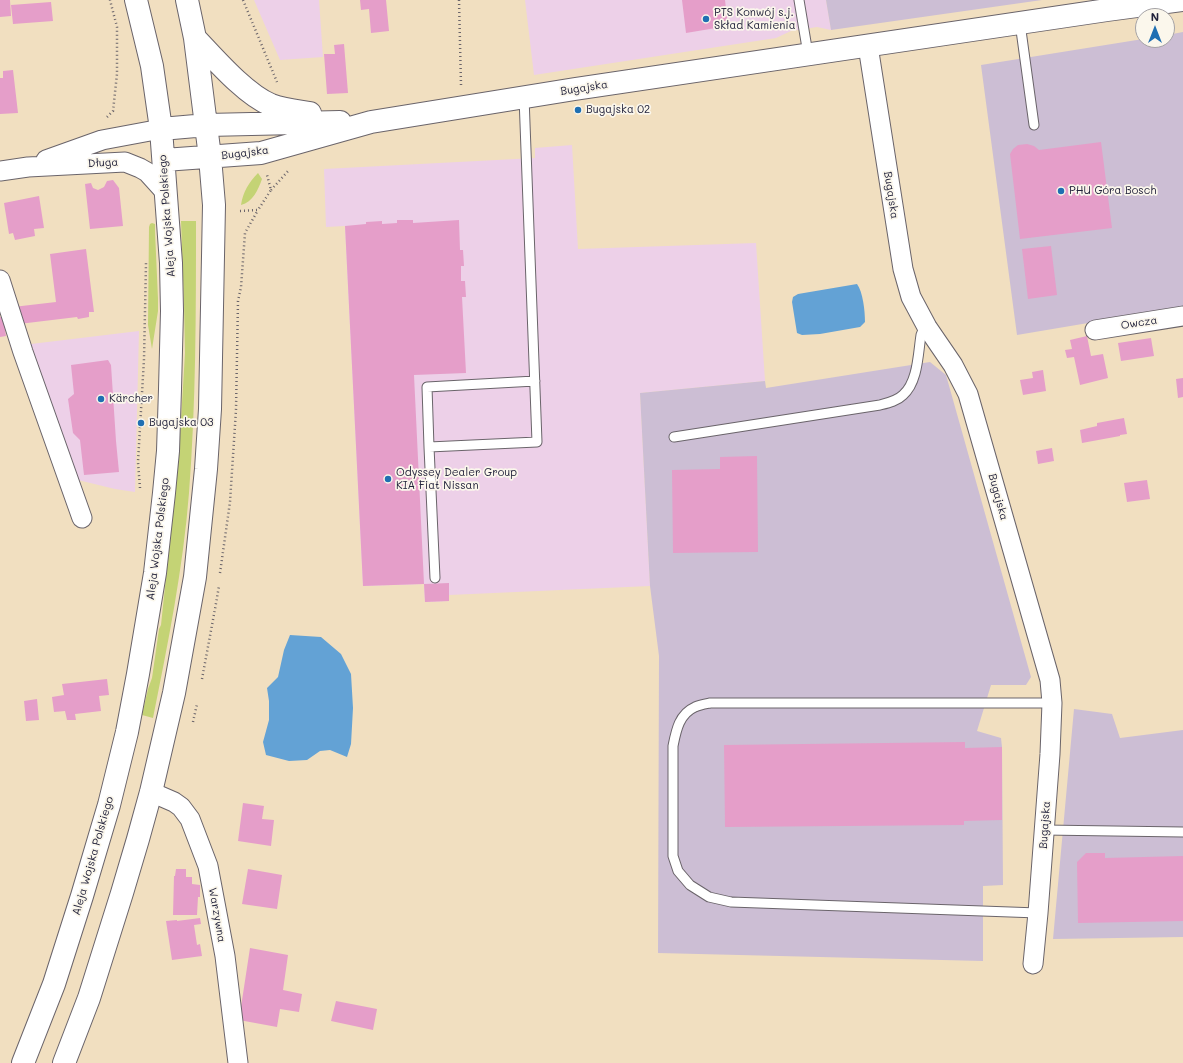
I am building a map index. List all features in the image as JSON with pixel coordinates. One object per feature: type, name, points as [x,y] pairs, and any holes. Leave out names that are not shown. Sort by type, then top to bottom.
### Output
[{"type":"main road","name":"Aleja Wojska Polskiego","points":[[23,1063],[54,984],[82,896],[125,740],[140,666],[164,493],[168,450],[172,311],[171,263],[161,129],[152,66],[136,0]]},
{"type":"main road","points":[[64,1063],[89,998],[122,893],[151,792],[174,693],[195,577],[210,409],[214,205],[207,125],[195,38],[187,0]]},
{"type":"main road","name":"Bugajska","points":[[164,160],[261,153],[371,122],[575,89],[1182,0]]},
{"type":"main road","points":[[195,38],[242,85],[270,104],[301,112],[371,122]]},
{"type":"main road","name":"Bugajska","points":[[161,129],[207,125],[371,122]]},
{"type":"street","name":"Bugajska","points":[[868,46],[903,269],[911,297],[927,327],[953,365],[968,394],[1050,680],[1052,703],[1044,830],[1038,913],[1032,964]]},
{"type":"street","name":"Długa","points":[[28,166],[102,140],[161,129]]},
{"type":"street","name":"Długa","points":[[0,171],[28,166],[125,162],[148,172],[166,193]]},
{"type":"street","points":[[0,280],[23,352],[82,518]]},
{"type":"street","name":"Owcza","points":[[1095,330],[1183,316]]},
{"type":"street","name":"Warzywna","points":[[151,792],[174,802],[181,807],[190,819],[208,866],[225,956],[238,1063]]},
{"type":"lane","points":[[798,0],[808,54]]},
{"type":"lane","points":[[1020,23],[1034,125]]},
{"type":"lane","points":[[429,447],[537,442],[524,98]]},
{"type":"lane","points":[[674,437],[880,405],[895,400],[903,395],[909,387],[917,369],[921,335],[923,330],[927,327]]},
{"type":"lane","points":[[435,578],[427,387],[535,382]]},
{"type":"lane","points":[[1038,913],[731,902],[709,897],[690,885],[678,871],[672,856],[673,746],[676,731],[681,718],[694,707],[710,703],[1052,703]]},
{"type":"lane","points":[[1044,830],[1183,832]]},
{"type":"path","points":[[110,0],[117,27],[117,74],[113,111],[117,116]]},
{"type":"path","points":[[242,0],[274,75]]},
{"type":"path","points":[[460,0],[462,108]]},
{"type":"path","points":[[240,211],[258,210],[271,190],[266,169]]},
{"type":"path","points":[[140,491],[138,462],[144,359],[146,261]]},
{"type":"shaded area","points":[[254,0],[319,0],[323,57],[280,60]]},
{"type":"shaded area","points":[[525,0],[826,0],[831,30],[817,27],[791,31],[776,38],[534,75]]},
{"type":"shaded area","points":[[826,0],[1042,0],[831,30]]},
{"type":"shaded area","points":[[1183,32],[1183,307],[1017,335],[981,65],[1135,40],[1135,48],[1175,48],[1175,34]]},
{"type":"shaded area","points":[[572,145],[578,249],[756,243],[765,381],[640,393],[650,586],[449,595],[449,601],[425,602],[424,584],[363,586],[345,226],[326,227],[324,169],[535,158],[535,148]]},
{"type":"shaded area","points":[[139,331],[135,492],[78,480],[31,344]]},
{"type":"shaded area","points":[[930,362],[946,375],[1031,677],[1026,685],[991,685],[977,731],[1001,738],[1002,747],[1003,885],[983,886],[983,961],[658,953],[659,656],[650,586],[640,393],[765,381],[766,388]]},
{"type":"shaded area","points":[[1074,709],[1112,714],[1120,738],[1183,730],[1183,937],[1053,939]]},
{"type":"green space","points":[[258,173],[262,179],[257,191],[249,201],[241,205],[247,188]]},
{"type":"green space","points":[[181,221],[196,221],[193,425],[189,493],[183,550],[153,718],[142,715],[152,678],[159,629],[161,625],[179,453],[185,353]]},
{"type":"green space","points":[[152,223],[155,224],[158,311],[152,349],[148,325],[149,227]]},
{"type":"water","points":[[857,284],[862,297],[865,313],[865,322],[860,327],[820,334],[802,335],[797,333],[792,302],[793,297],[798,294]]},
{"type":"water","points":[[290,635],[321,637],[341,654],[351,674],[353,708],[351,744],[347,757],[330,750],[320,751],[307,760],[289,761],[266,755],[263,742],[269,720],[267,688],[278,677],[284,650]]},
{"type":"building","points":[[0,0],[10,0],[11,16],[0,17]]},
{"type":"building","points":[[360,0],[386,0],[389,31],[371,33],[369,9],[361,10]]},
{"type":"building","name":"PTS Konwój s.j. Skład Kamienia","points":[[682,0],[725,0],[728,26],[686,33]]},
{"type":"building","points":[[51,2],[53,21],[13,24],[11,5]]},
{"type":"building","points":[[344,44],[348,93],[327,94],[324,54],[335,54],[334,45]]},
{"type":"building","points":[[13,70],[18,113],[0,114],[0,78],[3,78],[3,71]]},
{"type":"building","name":"PHU Góra Bosch","points":[[1101,142],[1112,228],[1020,239],[1010,154],[1013,149],[1018,145],[1027,144],[1034,146],[1039,150]]},
{"type":"building","points":[[113,180],[119,188],[123,226],[90,229],[85,184],[91,183],[93,188],[98,190],[104,187],[107,181]]},
{"type":"building","points":[[39,196],[44,228],[34,229],[35,236],[15,240],[13,233],[9,234],[4,203]]},
{"type":"building","name":"Odyssey Dealer Group KIA Fiat Nissan","points":[[397,220],[413,220],[413,223],[459,220],[460,250],[463,250],[464,266],[461,266],[461,281],[465,281],[466,297],[462,297],[466,373],[414,375],[424,584],[363,586],[345,226],[382,221],[382,224],[397,223]]},
{"type":"building","points":[[1051,246],[1057,295],[1028,299],[1022,249]]},
{"type":"building","points":[[86,249],[94,312],[89,312],[89,317],[78,319],[77,317],[19,324],[13,307],[56,302],[50,254]]},
{"type":"building","points":[[0,317],[3,317],[6,336],[0,337]]},
{"type":"building","points":[[1087,336],[1091,356],[1103,354],[1108,378],[1080,385],[1074,357],[1067,358],[1065,350],[1072,349],[1070,340]]},
{"type":"building","points":[[1151,338],[1154,356],[1121,361],[1118,343]]},
{"type":"building","points":[[108,360],[111,365],[119,472],[84,475],[80,440],[73,433],[68,399],[74,394],[71,365]]},
{"type":"building","points":[[1043,370],[1046,391],[1023,395],[1020,380],[1033,378],[1032,372]]},
{"type":"building","points":[[1183,378],[1183,397],[1178,398],[1176,379]]},
{"type":"building","points":[[1124,418],[1127,434],[1082,443],[1080,430],[1097,426],[1097,423]]},
{"type":"building","points":[[1052,448],[1054,461],[1038,464],[1036,451]]},
{"type":"building","points":[[757,456],[758,552],[673,553],[672,470],[720,469],[720,457]]},
{"type":"building","points":[[1147,480],[1150,499],[1127,502],[1124,483]]},
{"type":"building","points":[[449,583],[449,601],[425,602],[424,584]]},
{"type":"building","points":[[107,679],[109,695],[99,696],[101,711],[75,714],[76,720],[67,720],[65,711],[54,712],[52,697],[64,695],[62,684]]},
{"type":"building","points":[[37,699],[39,720],[26,721],[24,701]]},
{"type":"building","points":[[965,742],[965,748],[1002,747],[1002,820],[964,821],[964,825],[725,827],[724,745]]},
{"type":"building","points":[[243,803],[264,806],[262,819],[274,820],[271,846],[238,841]]},
{"type":"building","points":[[1086,853],[1105,853],[1105,858],[1183,856],[1183,921],[1078,923],[1077,862]]},
{"type":"building","points":[[176,869],[186,869],[186,877],[192,877],[192,884],[200,885],[197,915],[173,915],[174,876]]},
{"type":"building","points":[[248,869],[282,875],[277,909],[242,904]]},
{"type":"building","points":[[200,918],[201,924],[194,925],[197,945],[200,944],[202,956],[172,960],[166,921]]},
{"type":"building","points":[[250,948],[288,955],[283,990],[302,994],[299,1012],[280,1009],[277,1027],[239,1020]]},
{"type":"building","points":[[336,1001],[377,1009],[373,1030],[331,1021]]},
{"type":"place","name":"PTS Konwój s.j. Skład Kamienia","points":[[706,19]]},
{"type":"place","name":"Bugajska 02","points":[[578,110]]},
{"type":"place","name":"PHU Góra Bosch","points":[[1061,191]]},
{"type":"place","name":"Kärcher","points":[[101,399]]},
{"type":"place","name":"Bugajska 03","points":[[141,423]]},
{"type":"place","name":"Odyssey Dealer Group KIA Fiat Nissan","points":[[388,479]]}]
